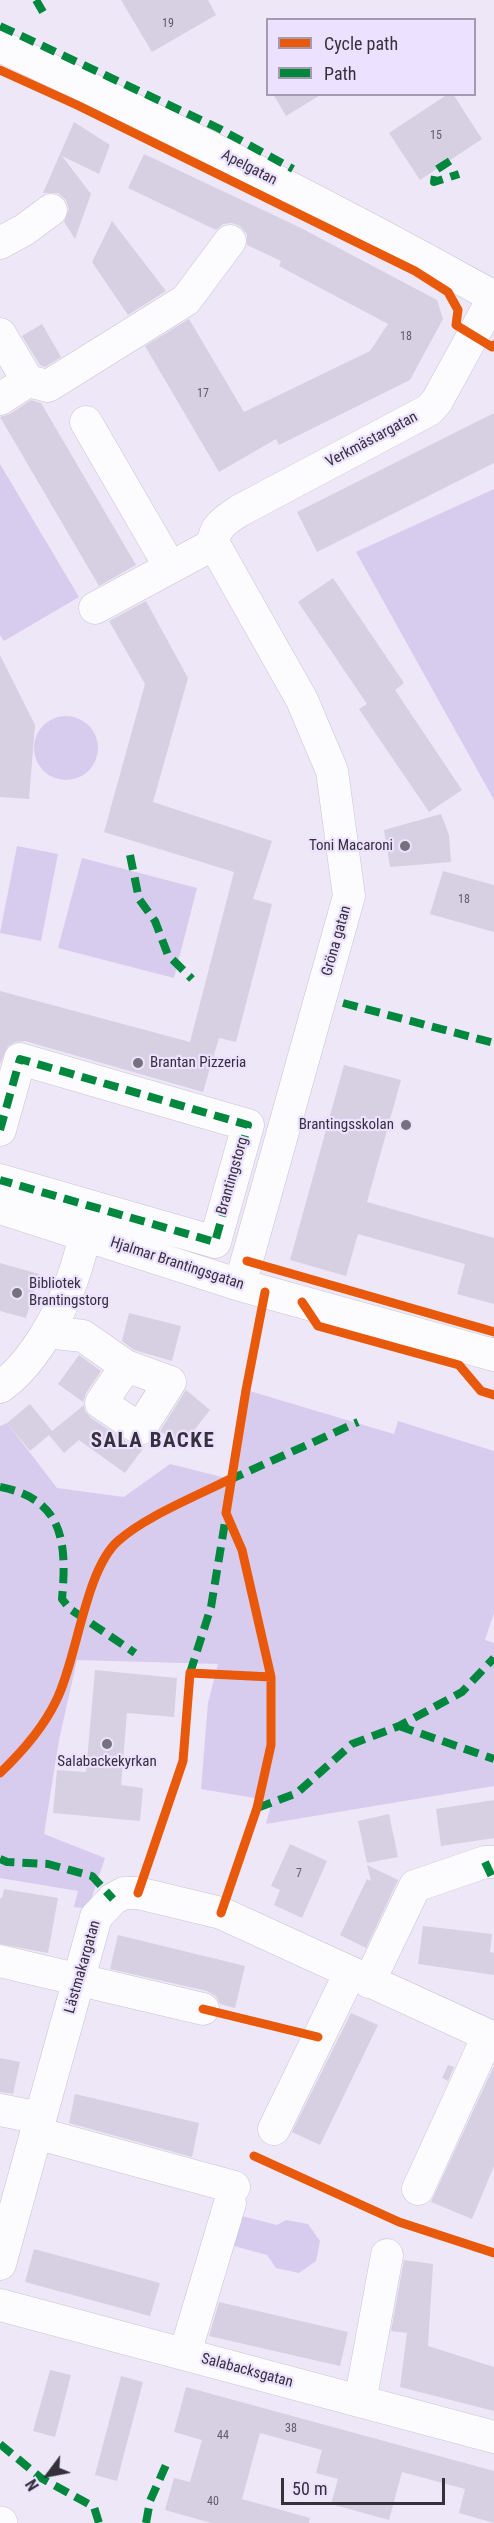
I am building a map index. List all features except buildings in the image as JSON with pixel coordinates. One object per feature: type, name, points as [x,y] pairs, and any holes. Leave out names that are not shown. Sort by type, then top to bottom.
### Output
[{"type":"street","name":"Apelgatan","points":[[0,46],[87,86],[283,185],[494,297]]},
{"type":"street","points":[[0,243],[24,230],[51,210]]},
{"type":"street","points":[[0,334],[28,381],[48,386],[186,300],[230,241]]},
{"type":"street","name":"Verkmästargatan","points":[[214,544],[213,537],[224,521],[239,511],[429,410],[494,297]]},
{"type":"street","points":[[0,399],[28,381]]},
{"type":"street","points":[[86,422],[170,567]]},
{"type":"street","points":[[95,608],[214,544]]},
{"type":"street","name":"Gröna gatan","points":[[214,544],[302,700],[332,771],[349,896],[240,1285]]},
{"type":"street","name":"Brantingstorg","points":[[0,1130],[20,1059],[248,1125],[215,1242],[90,1221],[0,1180]]},
{"type":"street","name":"Hjalmar Brantingsgatan","points":[[0,1208],[90,1221],[240,1285],[494,1355]]},
{"type":"street","points":[[0,1387],[10,1381],[47,1332],[73,1279],[90,1221]]},
{"type":"street","points":[[47,1332],[83,1336],[126,1366]]},
{"type":"street","points":[[274,2129],[359,1978],[415,1886],[485,1862],[494,1862]]},
{"type":"street","name":"Lästmakargatan","points":[[0,2264],[96,1917],[113,1899],[124,1893],[138,1893],[221,1913],[491,2037]]},
{"type":"street","points":[[0,1961],[203,2008]]},
{"type":"street","points":[[418,2189],[491,2037]]},
{"type":"street","points":[[0,2110],[232,2195],[189,2340]]},
{"type":"street","points":[[363,2386],[387,2255]]},
{"type":"street","name":"Salabacksgatan","points":[[0,2305],[494,2437]]},
{"type":"shaded area","points":[[0,464],[79,597],[4,641],[0,635]]},
{"type":"shaded area","points":[[494,489],[494,800],[356,552]]},
{"type":"shaded area","points":[[66,716],[84,722],[92,730],[98,748],[92,766],[84,774],[66,780],[48,774],[40,766],[34,748],[40,730],[48,722]]},
{"type":"shaded area","points":[[17,846],[58,854],[41,941],[0,933]]},
{"type":"shaded area","points":[[82,858],[197,888],[174,978],[58,948]]},
{"type":"shaded area","points":[[246,1390],[394,1434],[398,1421],[494,1451],[494,1613],[485,1640],[494,1643],[494,1786],[266,1824],[272,1801],[201,1789],[208,1703],[218,1664],[77,1660],[59,1740],[44,1834],[105,1858],[88,1909],[74,1907],[78,1891],[0,1878],[0,1426],[7,1423],[57,1488],[124,1497],[170,1464],[230,1479]]},
{"type":"shaded area","points":[[238,2215],[277,2225],[286,2220],[308,2224],[320,2241],[316,2261],[299,2273],[276,2268],[267,2255],[230,2245]]},
{"type":"marked path","points":[[36,0],[43,12]]},
{"type":"marked path","points":[[0,26],[218,128],[293,169]]},
{"type":"marked path","points":[[450,161],[436,170],[434,182],[459,174]]},
{"type":"marked path","points":[[130,855],[139,899],[155,921],[168,955],[192,979]]},
{"type":"marked path","points":[[343,1003],[494,1043]]},
{"type":"marked path","points":[[0,1130],[20,1059],[248,1125],[215,1242],[0,1180]]},
{"type":"marked path","points":[[229,1480],[358,1422]]},
{"type":"marked path","points":[[0,1487],[21,1493],[37,1502],[49,1513],[57,1526],[63,1560],[62,1599],[70,1609],[135,1653]]},
{"type":"marked path","points":[[190,1673],[211,1607],[226,1516]]},
{"type":"marked path","points":[[257,1808],[297,1793],[352,1744],[399,1726],[462,1692],[494,1658]]},
{"type":"marked path","points":[[399,1726],[494,1759]]},
{"type":"marked path","points":[[0,1859],[7,1862],[48,1864],[92,1876],[113,1899]]},
{"type":"marked path","points":[[485,1862],[494,1881]]},
{"type":"marked path","points":[[0,2444],[41,2478],[94,2507],[99,2523]]},
{"type":"marked path","points":[[146,2523],[150,2501],[166,2465]]},
{"type":"cycle path","points":[[0,70],[77,105],[415,271],[448,292],[458,310],[456,325],[492,347],[494,345]]},
{"type":"cycle path","points":[[247,1261],[494,1332]]},
{"type":"cycle path","points":[[221,1913],[257,1808],[271,1745],[271,1677],[242,1550],[226,1513],[265,1292]]},
{"type":"cycle path","points":[[302,1302],[318,1326],[459,1365],[481,1391],[494,1395]]},
{"type":"cycle path","points":[[0,1773],[31,1740],[56,1701],[70,1663],[89,1594],[97,1572],[107,1555],[118,1541],[143,1523],[230,1479]]},
{"type":"cycle path","points":[[138,1893],[183,1761],[190,1673],[271,1677]]},
{"type":"cycle path","points":[[203,2009],[318,2037]]},
{"type":"cycle path","points":[[254,2156],[399,2222],[494,2253]]},
{"type":"place","name":"Toni Macaroni","points":[[405,846]]},
{"type":"place","name":"Brantan Pizzeria","points":[[138,1063]]},
{"type":"place","name":"Brantingsskolan","points":[[406,1125]]},
{"type":"place","name":"Bibliotek Brantingstorg","points":[[17,1293]]},
{"type":"place","name":"Salabackekyrkan","points":[[107,1744]]},
{"type":"district","name":"SALA BACKE","points":[[153,1442]]}]
